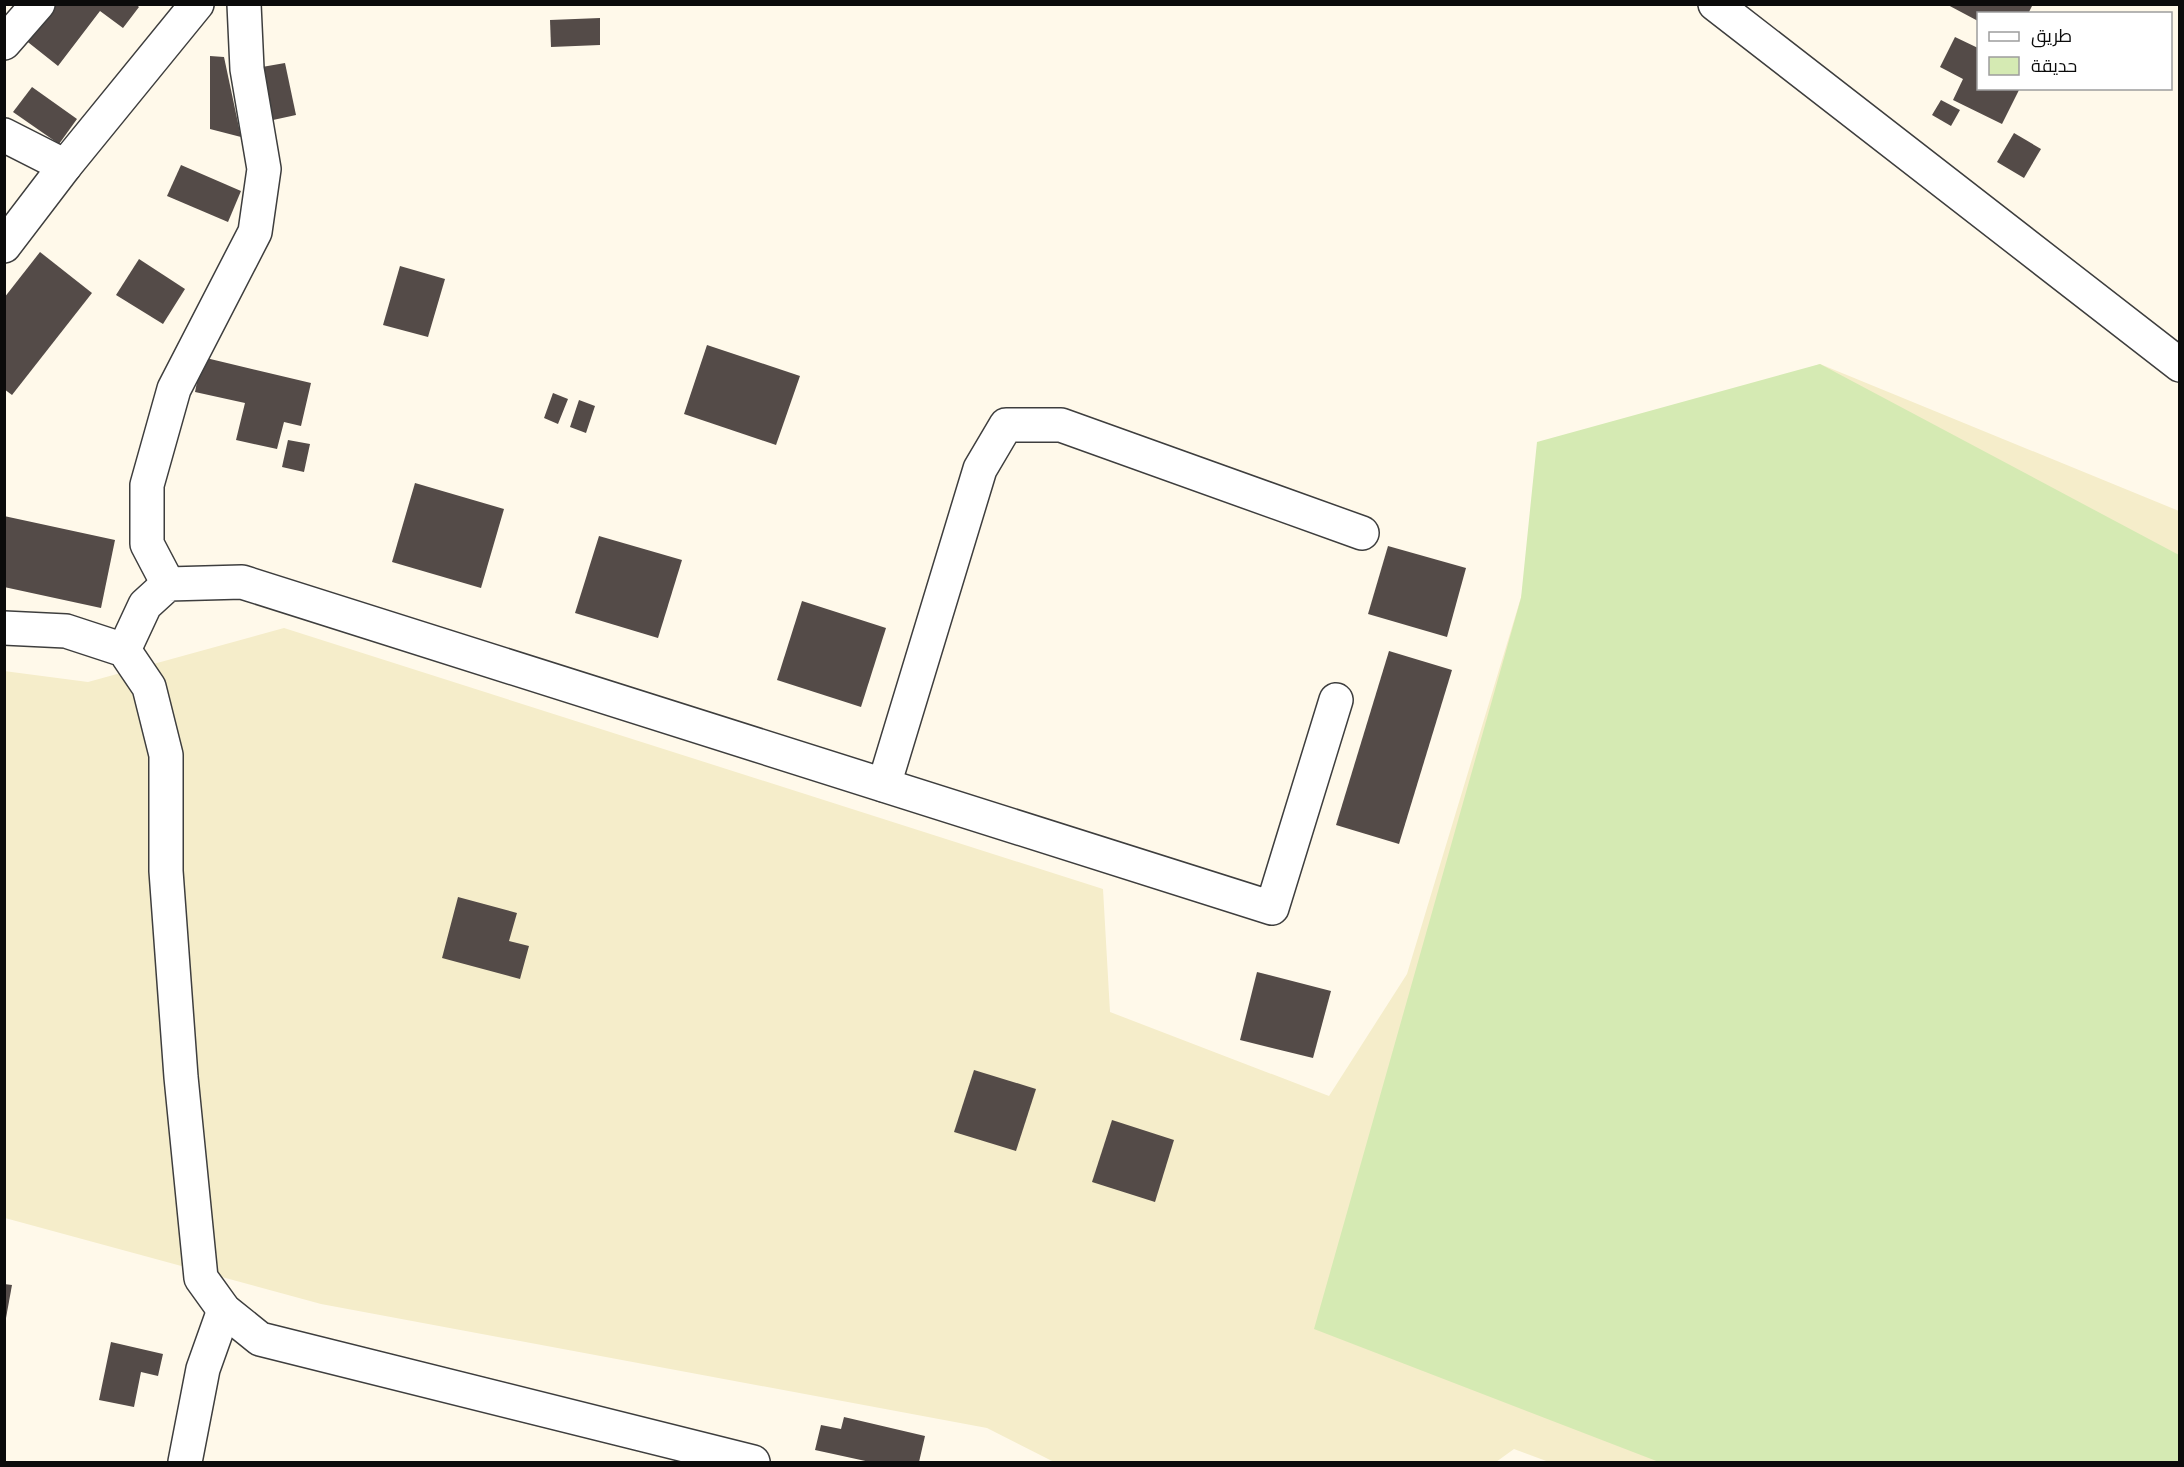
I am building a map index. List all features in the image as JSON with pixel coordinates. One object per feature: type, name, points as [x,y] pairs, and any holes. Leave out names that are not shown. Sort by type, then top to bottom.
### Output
[{"type":"street","points":[[4,43],[38,4]]},
{"type":"street","points":[[168,584],[147,544],[147,484],[174,389],[255,232],[264,169],[248,69],[244,4]]},
{"type":"street","points":[[1715,4],[2180,366]]},
{"type":"street","points":[[4,246],[65,166],[206,6]]},
{"type":"street","points":[[4,135],[65,166]]},
{"type":"street","points":[[884,785],[980,469],[1006,425],[1061,425],[1362,533]]},
{"type":"street","points":[[124,650],[145,605],[168,584],[242,582],[1272,908],[1336,700]]},
{"type":"street","points":[[4,628],[66,631],[124,650],[149,687],[166,755],[168,894],[181,1077],[201,1278],[224,1310],[260,1339],[753,1462]]},
{"type":"street","points":[[186,1462],[202,1369],[224,1310]]},
{"type":"shaded area","points":[[1820,364],[2179,511],[2179,1462],[1549,1462],[1514,1449],[1496,1462],[1054,1462],[987,1428],[321,1304],[5,1218],[4,671],[88,682],[284,628],[1103,889],[1110,1012],[1329,1096],[1407,974],[1565,452]]},
{"type":"green space","points":[[1820,364],[2179,555],[2179,1462],[1659,1462],[1314,1329],[1521,598],[1537,442]]},
{"type":"building","points":[[51,4],[136,4],[139,7],[123,28],[100,11],[58,66],[24,39]]},
{"type":"building","points":[[1946,4],[2029,4],[2032,6],[2029,12],[1977,12],[1977,20]]},
{"type":"building","points":[[600,18],[600,45],[551,47],[550,20]]},
{"type":"building","points":[[1955,37],[1977,48],[1977,90],[2019,90],[2002,124],[1953,100],[1963,79],[1940,67]]},
{"type":"building","points":[[210,56],[224,57],[241,137],[210,129]]},
{"type":"building","points":[[285,63],[296,115],[273,120],[262,67]]},
{"type":"building","points":[[32,87],[77,119],[59,144],[13,112]]},
{"type":"building","points":[[1941,100],[1960,110],[1951,126],[1932,115]]},
{"type":"building","points":[[2014,133],[2041,149],[2024,178],[1997,162]]},
{"type":"building","points":[[181,165],[241,191],[228,222],[167,196]]},
{"type":"building","points":[[40,252],[92,293],[12,395],[4,389],[4,298]]},
{"type":"building","points":[[139,259],[185,289],[163,324],[116,295]]},
{"type":"building","points":[[400,266],[445,279],[428,337],[383,325]]},
{"type":"building","points":[[707,345],[800,376],[776,445],[684,414]]},
{"type":"building","points":[[202,357],[311,383],[301,426],[284,422],[277,449],[236,440],[245,403],[195,392]]},
{"type":"building","points":[[553,393],[568,399],[558,424],[544,418]]},
{"type":"building","points":[[579,400],[595,406],[586,433],[570,427]]},
{"type":"building","points":[[288,440],[310,444],[304,472],[282,467]]},
{"type":"building","points":[[415,483],[504,509],[481,588],[392,562]]},
{"type":"building","points":[[4,516],[115,540],[101,608],[4,587]]},
{"type":"building","points":[[599,536],[682,560],[658,638],[575,613]]},
{"type":"building","points":[[1388,546],[1466,568],[1447,637],[1368,614]]},
{"type":"building","points":[[802,601],[886,628],[861,707],[777,680]]},
{"type":"building","points":[[1389,651],[1452,670],[1399,844],[1336,825]]},
{"type":"building","points":[[458,897],[517,913],[509,941],[529,946],[520,979],[442,958]]},
{"type":"building","points":[[1257,972],[1331,991],[1313,1058],[1240,1040]]},
{"type":"building","points":[[974,1070],[1036,1089],[1016,1151],[954,1132]]},
{"type":"building","points":[[1112,1120],[1174,1140],[1155,1202],[1092,1182]]},
{"type":"building","points":[[4,1284],[12,1285],[6,1318],[4,1318]]},
{"type":"building","points":[[111,1342],[163,1354],[158,1376],[141,1372],[134,1407],[99,1400]]},
{"type":"building","points":[[844,1417],[925,1436],[919,1462],[870,1462],[815,1450],[821,1425],[841,1429]]}]
